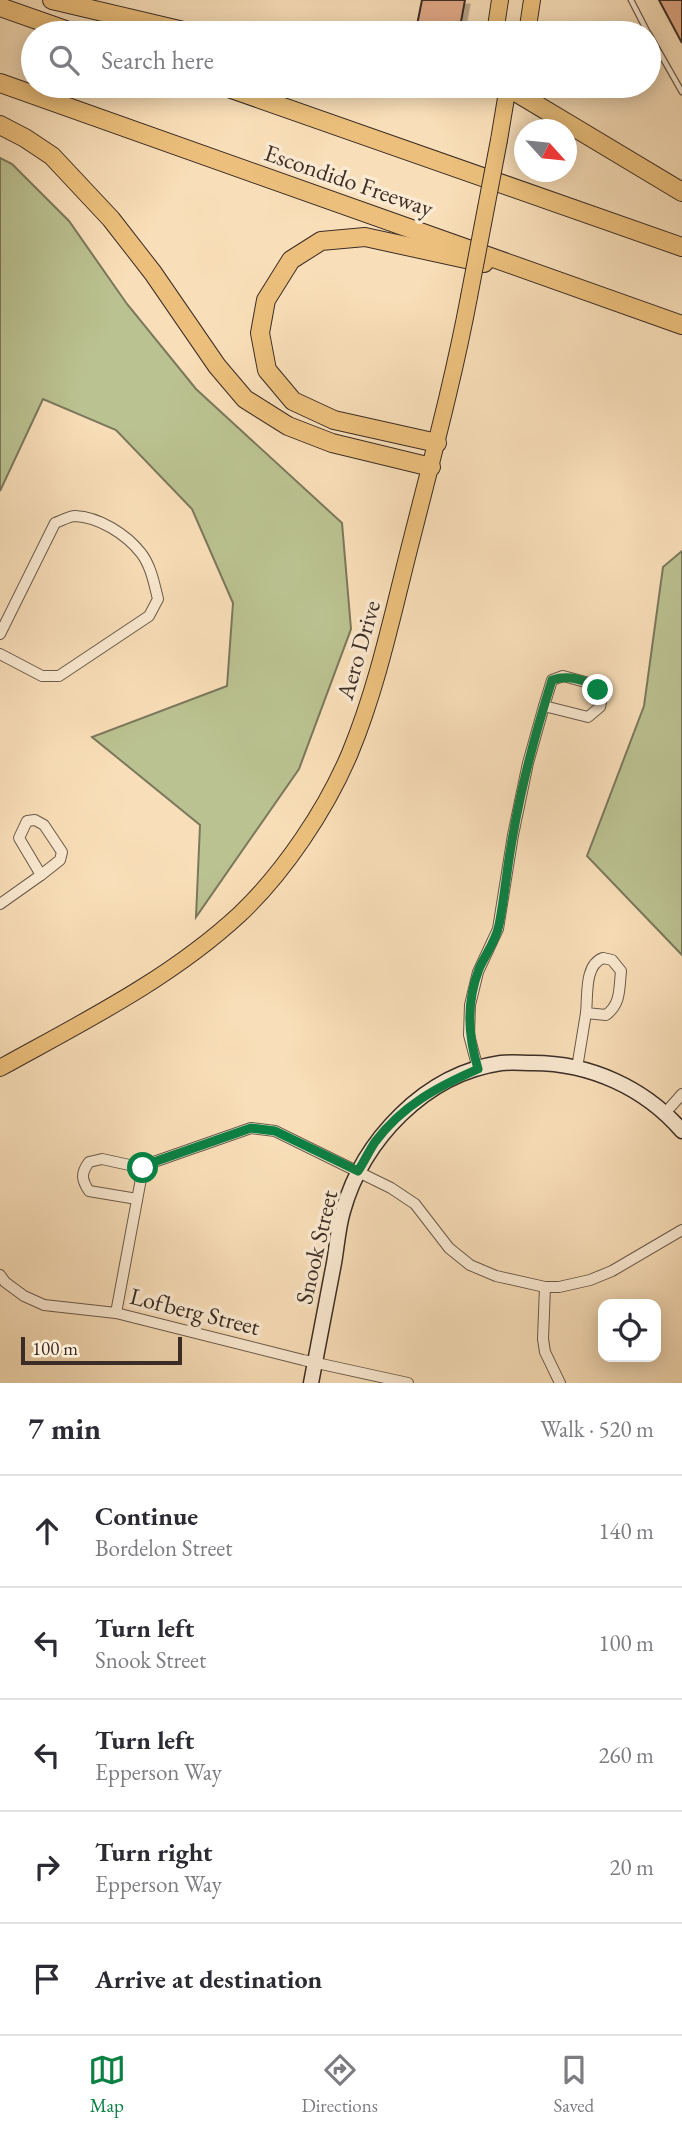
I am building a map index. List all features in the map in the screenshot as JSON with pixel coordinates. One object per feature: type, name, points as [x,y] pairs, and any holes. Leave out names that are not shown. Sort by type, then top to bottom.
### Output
[{"type":"highway","points":[[52,0],[141,21]]},
{"type":"highway","points":[[0,7],[40,21]]},
{"type":"highway","name":"Escondido Freeway","points":[[0,83],[21,90]]},
{"type":"highway","name":"Escondido Freeway","points":[[42,98],[682,325]]},
{"type":"highway","name":"Escondido Freeway","points":[[257,98],[682,247]]},
{"type":"highway","points":[[526,98],[682,192]]},
{"type":"highway","points":[[0,125],[52,156],[111,219],[153,273],[217,366],[245,399],[288,426],[332,443],[430,467]]},
{"type":"highway","points":[[437,443],[334,420],[293,401],[267,370],[260,333],[267,300],[291,260],[321,241],[365,237],[549,277]]},
{"type":"main road","points":[[497,21],[500,0]]},
{"type":"main road","points":[[529,21],[532,0]]},
{"type":"main road","name":"Aero Drive","points":[[0,1068],[148,985],[206,944],[242,911],[288,860],[329,795],[349,754],[370,696],[437,443],[458,358],[499,141],[504,98]]},
{"type":"street","points":[[0,634],[55,523],[73,516],[95,520],[122,534],[142,553],[152,573],[158,599],[149,616],[59,676],[42,676],[0,654]]},
{"type":"street","points":[[478,1069],[469,1035],[470,1005],[478,972],[498,929],[528,763],[544,706],[552,680],[563,676],[593,684],[602,698],[600,707],[587,716],[544,706]]},
{"type":"street","points":[[0,904],[41,875],[60,860],[62,852],[44,825],[36,820],[27,821],[19,838],[41,875]]},
{"type":"street","points":[[577,1068],[591,968],[596,961],[603,958],[612,960],[621,971],[618,1002],[606,1015],[586,1013]]},
{"type":"street","name":"Snook Street","points":[[311,1383],[343,1211],[358,1171],[375,1142],[404,1111],[439,1086],[478,1069],[512,1063],[547,1063],[577,1068],[600,1074],[641,1094],[666,1112],[682,1131]]},
{"type":"street","points":[[666,1112],[682,1094]]},
{"type":"street","points":[[116,1313],[143,1168],[251,1128],[275,1131],[391,1188],[415,1204],[449,1248],[470,1265],[496,1276],[545,1287],[559,1287],[590,1280],[612,1271],[682,1230]]},
{"type":"street","points":[[137,1199],[89,1191],[82,1182],[82,1171],[89,1162],[102,1159],[143,1168]]},
{"type":"street","name":"Lofberg Street","points":[[0,1275],[24,1296],[44,1305],[116,1313],[386,1380],[408,1383]]},
{"type":"street","points":[[545,1287],[542,1339],[545,1352],[560,1383]]},
{"type":"lane","points":[[631,0],[642,21]]},
{"type":"lane","points":[[661,55],[682,92]]},
{"type":"green space","points":[[0,158],[12,164],[69,221],[127,304],[196,389],[342,523],[351,629],[299,769],[196,917],[200,825],[92,737],[227,686],[233,603],[192,509],[116,430],[43,399],[0,491]]},
{"type":"green space","points":[[682,551],[682,955],[587,856],[644,706],[663,567]]},
{"type":"building","points":[[422,0],[465,0],[461,21],[418,21]]},
{"type":"building","points":[[659,0],[682,0],[682,43]]},
{"type":"route","points":[[143,1168],[251,1128],[275,1131],[358,1171],[375,1142],[404,1111],[439,1086],[478,1069],[469,1035],[470,1005],[478,972],[498,929],[528,763],[552,680],[563,676],[593,684],[598,690]]}]
